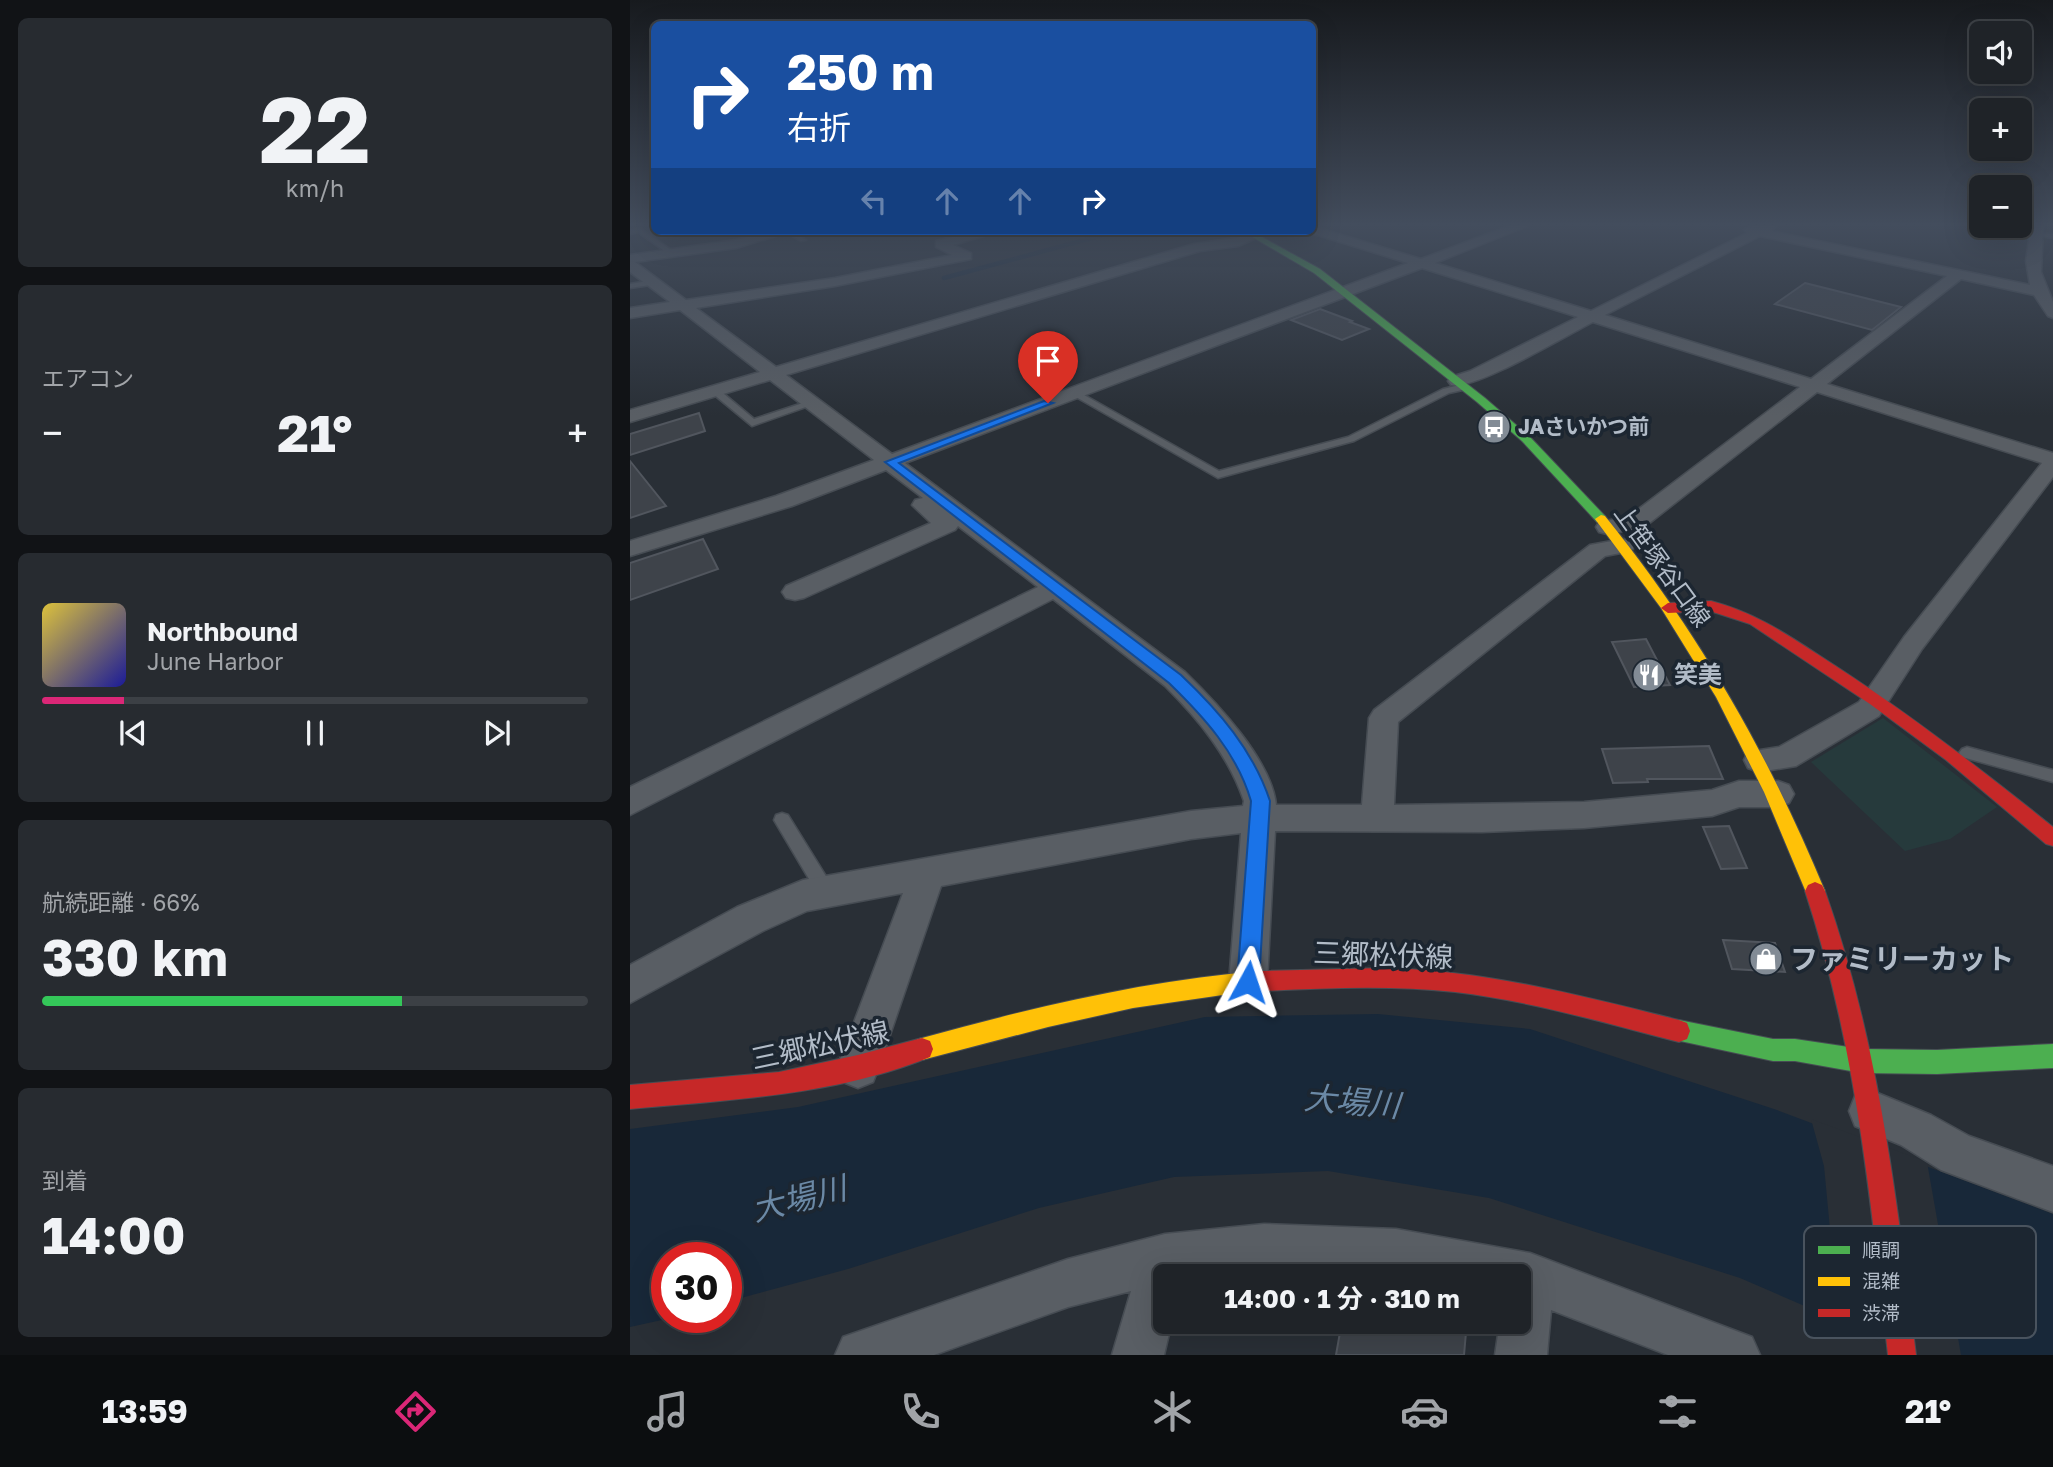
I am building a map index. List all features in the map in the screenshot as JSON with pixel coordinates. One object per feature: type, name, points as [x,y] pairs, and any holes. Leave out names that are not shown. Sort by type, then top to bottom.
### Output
[{"type":"main road","name":"上笹塚谷口線","points":[[1340,289],[1525,438],[1615,536],[1668,608],[1708,671],[1778,794],[1816,892],[1844,980],[1861,1061],[1885,1226]]},
{"type":"main road","points":[[1668,608],[1711,606],[1755,621],[1876,700],[1952,755],[2053,838]]},
{"type":"main road","name":"三郷松伏線","points":[[630,1097],[779,1084],[858,1067],[1056,1012],[1248,982],[1344,978],[1453,982],[1515,992],[1686,1033],[1773,1050],[1795,1050],[1861,1061],[1937,1062],[2012,1056],[2053,1056]]},
{"type":"main road","name":"三郷松伏線","points":[[2012,1056],[2053,1045]]},
{"type":"street","points":[[663,289],[812,404],[937,508],[1056,588],[1175,679],[1208,710],[1231,741],[1255,782],[1261,801],[1248,982]]},
{"type":"street","points":[[630,313],[787,289]]},
{"type":"street","points":[[630,416],[1056,289]]},
{"type":"street","points":[[630,550],[784,501],[1351,289]]},
{"type":"street","points":[[1504,289],[2053,461],[1913,643],[1869,709],[1795,754],[1785,758],[1759,760]]},
{"type":"street","points":[[1461,384],[1646,289]]},
{"type":"street","points":[[1377,819],[1384,718],[1615,536],[1939,289]]},
{"type":"street","points":[[2043,293],[2053,313]]},
{"type":"street","points":[[795,592],[947,525],[937,508]]},
{"type":"street","points":[[630,802],[1056,588]]},
{"type":"street","points":[[630,985],[750,919],[803,896],[1191,825],[1261,818],[1482,819],[1584,815],[1712,803],[1739,794],[1778,794]]},
{"type":"street","points":[[858,1067],[928,873]]},
{"type":"street","points":[[1872,1123],[1916,1130],[1958,1154],[2053,1189]]},
{"type":"street","points":[[860,1355],[1068,1283],[1165,1258],[1264,1248],[1396,1252],[1460,1264]]},
{"type":"street","points":[[1138,1355],[1165,1258]]},
{"type":"street","points":[[1531,1277],[1734,1355]]},
{"type":"street","points":[[1521,1355],[1523,1334]]},
{"type":"lane","points":[[1074,393],[1218,475],[1351,439],[1461,384]]},
{"type":"lane","points":[[715,391],[752,423],[812,404]]},
{"type":"lane","points":[[1952,755],[1963,752],[2053,776]]},
{"type":"lane","points":[[782,820],[821,883],[822,891]]},
{"type":"green space","points":[[1883,718],[1997,807],[1950,839],[1905,851],[1811,762]]},
{"type":"water","name":"大場川","points":[[1378,1014],[1530,1029],[1777,1110],[2053,1214],[2053,1355],[1918,1355],[1879,1338],[2036,1338],[2036,1226],[1804,1226],[1804,1306],[1740,1278],[1489,1198],[1328,1171],[1174,1177],[1039,1208],[848,1269],[742,1298],[742,1242],[651,1242],[651,1322],[630,1327],[630,1129],[798,1107],[1205,1017]]},
{"type":"pier","points":[[1811,1119],[1927,1162],[1938,1226],[1830,1226],[1824,1166]]},
{"type":"pier","points":[[1871,1338],[1958,1338],[1961,1355],[1910,1355]]},
{"type":"building","points":[[1796,289],[1830,289],[1901,307],[1872,330],[1775,304]]},
{"type":"building","points":[[1320,309],[1369,329],[1342,340],[1291,320]]},
{"type":"building","points":[[699,413],[705,431],[630,455],[630,434]]},
{"type":"building","points":[[630,461],[666,506],[630,518]]},
{"type":"building","points":[[703,539],[718,569],[630,600],[630,563]]},
{"type":"building","points":[[1646,639],[1670,685],[1634,687],[1612,642]]},
{"type":"building","points":[[1709,746],[1723,779],[1647,779],[1648,782],[1613,783],[1602,749]]},
{"type":"building","points":[[1729,826],[1747,868],[1721,869],[1703,827]]},
{"type":"building","points":[[1723,940],[1775,943],[1785,972],[1732,969]]},
{"type":"building","points":[[1340,1334],[1466,1334],[1464,1355],[1336,1355]]},
{"type":"traffic: fast","points":[[1340,289],[1481,400],[1526,439],[1601,519]]},
{"type":"traffic: fast","points":[[1679,1031],[1773,1050],[1795,1050],[1862,1061],[1937,1062],[2053,1056]]},
{"type":"traffic: slow","points":[[1601,519],[1666,605],[1723,696],[1773,792],[1815,891]]},
{"type":"traffic: slow","points":[[922,1049],[1133,997],[1220,984],[1263,981]]},
{"type":"traffic: jam","points":[[1668,608],[1711,606],[1755,621],[1876,700],[1952,755],[2053,838]]},
{"type":"traffic: jam","points":[[1815,891],[1850,1004],[1872,1120],[1887,1226]]},
{"type":"traffic: jam","points":[[1263,981],[1383,978],[1455,982],[1540,996],[1679,1031]]},
{"type":"traffic: jam","points":[[630,1097],[779,1084],[858,1067],[922,1049]]},
{"type":"traffic: jam","points":[[1900,1338],[1902,1355]]},
{"type":"place","name":"JAさいかつ前","points":[[1494,427]]},
{"type":"place","name":"笑美","points":[[1649,675]]},
{"type":"place","name":"ファミリーカット","points":[[1766,959]]},
{"type":"route","points":[[1048,403],[891,462],[1175,679],[1208,710],[1231,741],[1255,782],[1261,801],[1248,982]]}]
